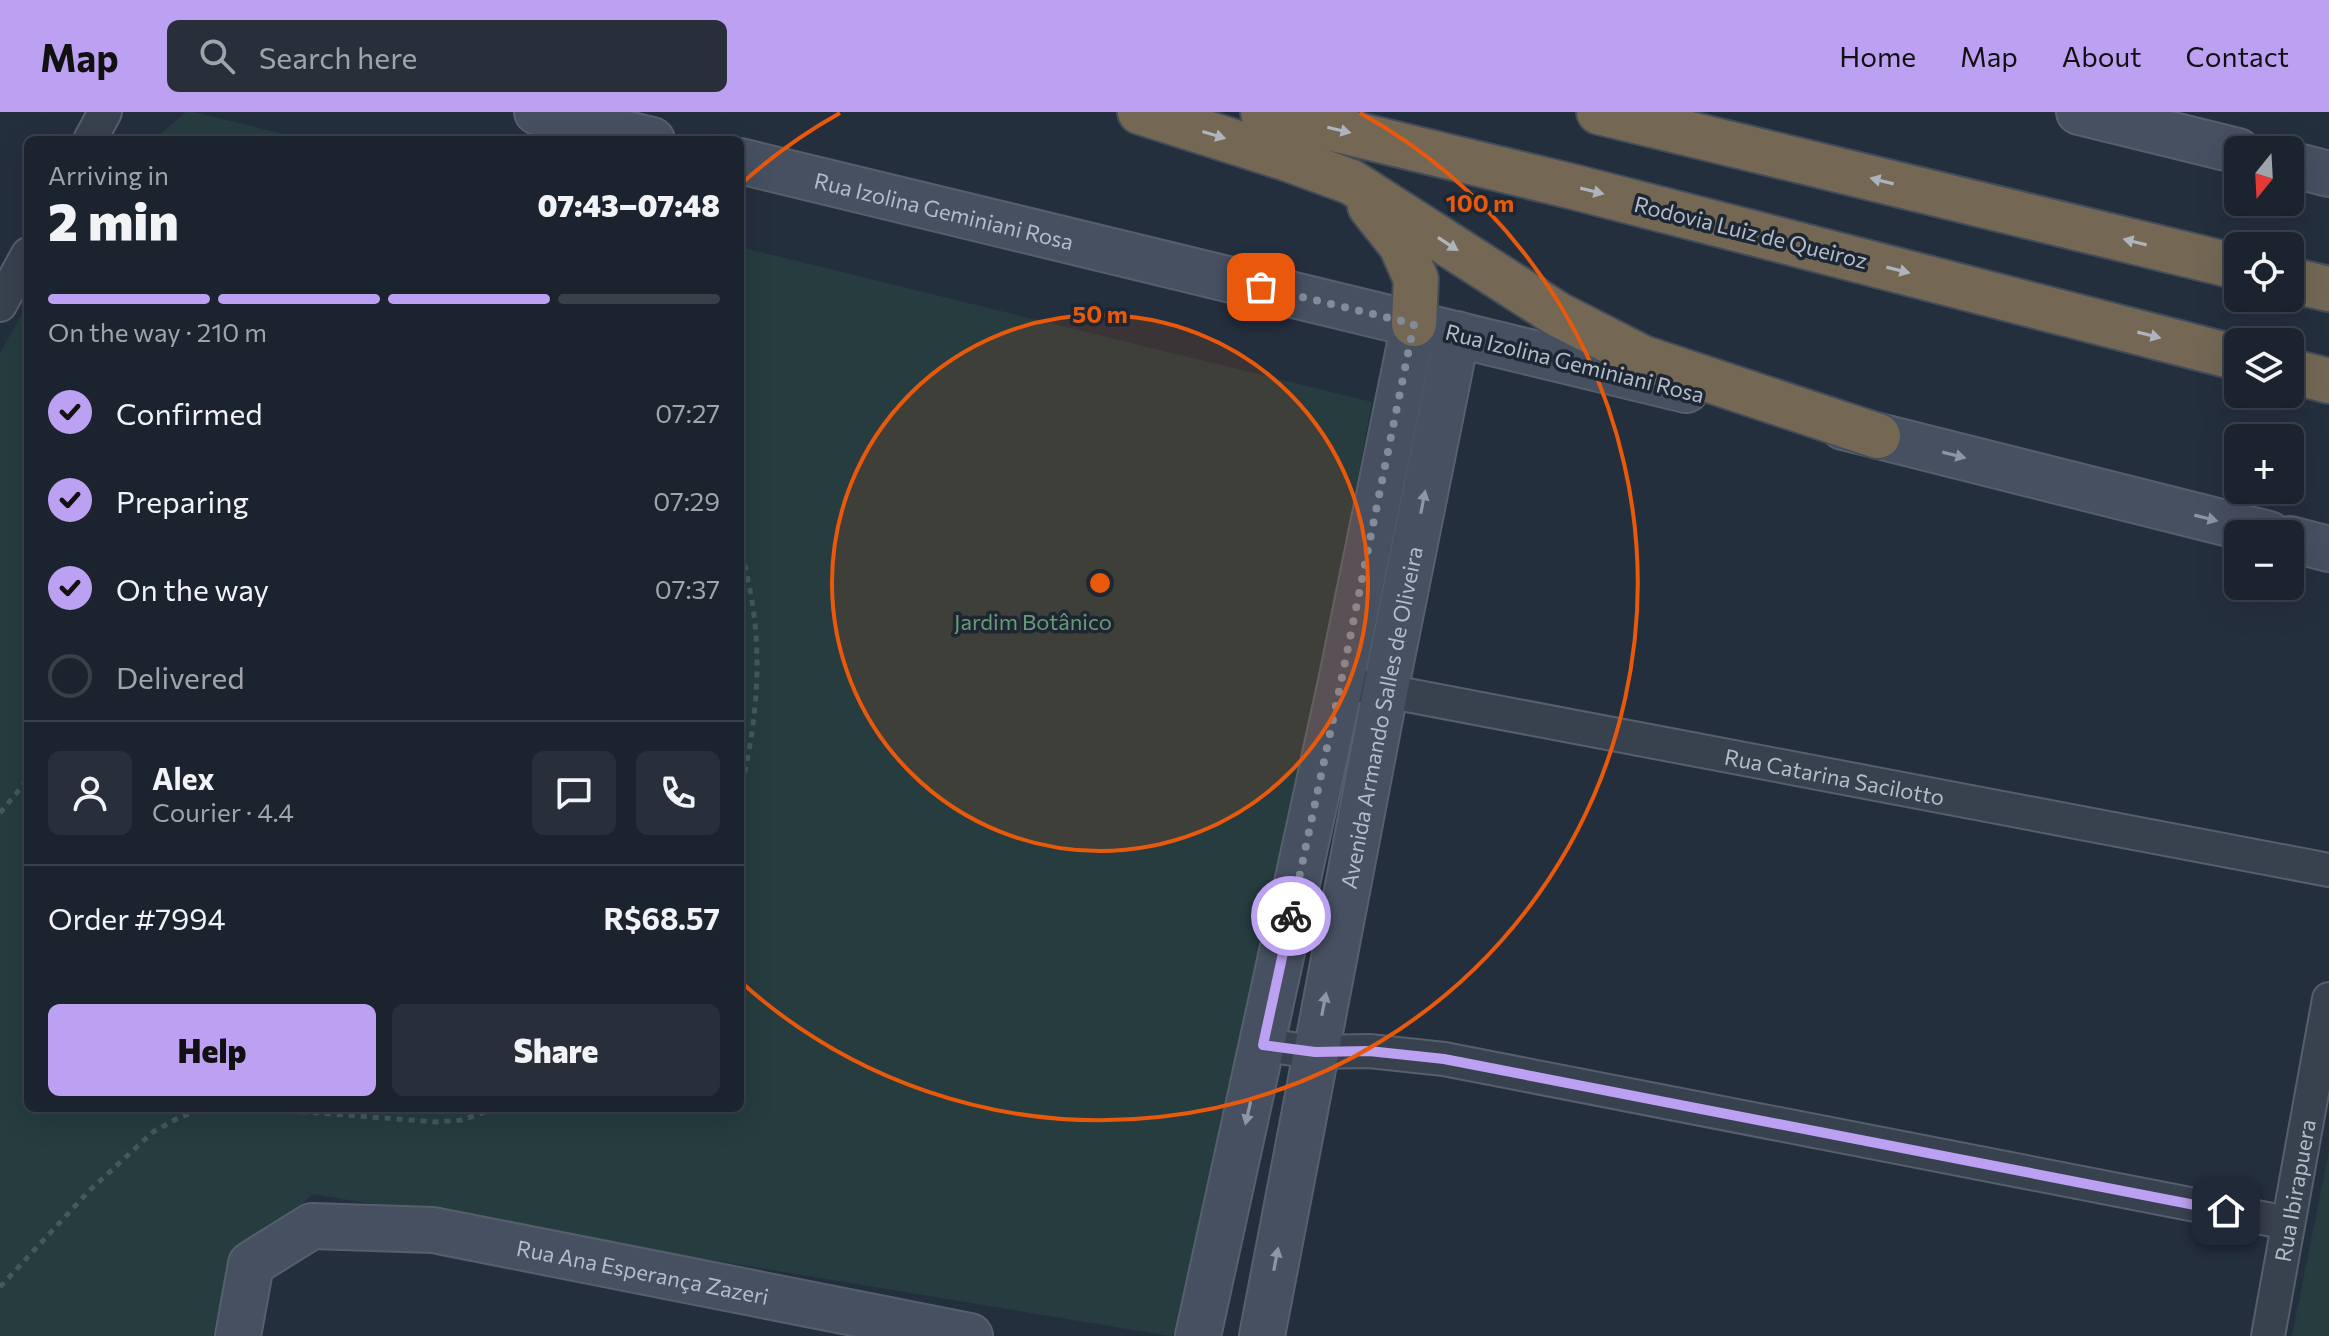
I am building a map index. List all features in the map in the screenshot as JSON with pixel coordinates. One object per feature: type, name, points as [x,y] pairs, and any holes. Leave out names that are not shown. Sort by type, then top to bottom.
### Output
[{"type":"highway","points":[[1140,112],[1351,182],[1557,314],[1643,358],[1878,436]]},
{"type":"highway","name":"Rodovia Luiz de Queiroz","points":[[1263,112],[1574,187],[2224,354]]},
{"type":"highway","points":[[1599,112],[2224,264]]},
{"type":"highway","points":[[1351,182],[1401,245],[1416,279],[1414,324]]},
{"type":"highway","points":[[2304,283],[2329,289]]},
{"type":"highway","points":[[2304,375],[2329,381]]},
{"type":"main road","points":[[537,112],[636,136]]},
{"type":"main road","points":[[2079,112],[2159,121],[2224,146]]},
{"type":"main road","name":"Rua Izolina Geminiani Rosa","points":[[744,162],[2224,523]]},
{"type":"main road","points":[[2304,168],[2329,174]]},
{"type":"main road","name":"Avenida Armando Salles de Oliveira","points":[[1198,1336],[1341,682],[1414,324]]},
{"type":"main road","name":"Avenida Armando Salles de Oliveira","points":[[1262,1336],[1457,334]]},
{"type":"main road","points":[[2304,543],[2329,549]]},
{"type":"main road","name":"Rua Ana Esperança Zazeri","points":[[238,1336],[251,1264],[312,1226],[433,1230],[970,1336]]},
{"type":"street","points":[[92,136],[105,112]]},
{"type":"street","points":[[0,305],[24,261]]},
{"type":"street","name":"Rua Catarina Sacilotto","points":[[1341,682],[2329,870]]},
{"type":"street","name":"Rua Ibirapuera","points":[[2268,1336],[2329,999]]},
{"type":"street","points":[[1263,1045],[1315,1052],[1369,1051],[1444,1059],[2288,1223]]},
{"type":"path","points":[[744,561],[754,610],[757,681],[744,776]]},
{"type":"path","points":[[0,813],[24,784]]},
{"type":"path","points":[[0,1287],[89,1191],[153,1132],[195,1112]]},
{"type":"path","points":[[305,1112],[436,1122],[462,1120],[485,1112]]},
{"type":"green space","points":[[186,112],[194,112],[291,136],[158,136]]},
{"type":"green space","name":"Jardim Botânico","points":[[744,248],[1372,402],[1317,699],[1190,1333],[1170,1336],[313,1194],[229,1267],[213,1336],[0,1336],[0,353],[24,310],[24,1112],[744,1112]]},
{"type":"green space","points":[[2329,1151],[2329,1336],[2292,1336]]},
{"type":"way so far","points":[[1261,287],[1414,324],[1291,916]]},
{"type":"route","points":[[1291,916],[1263,1045],[1315,1052],[1369,1051],[1444,1059],[2226,1211]]}]
